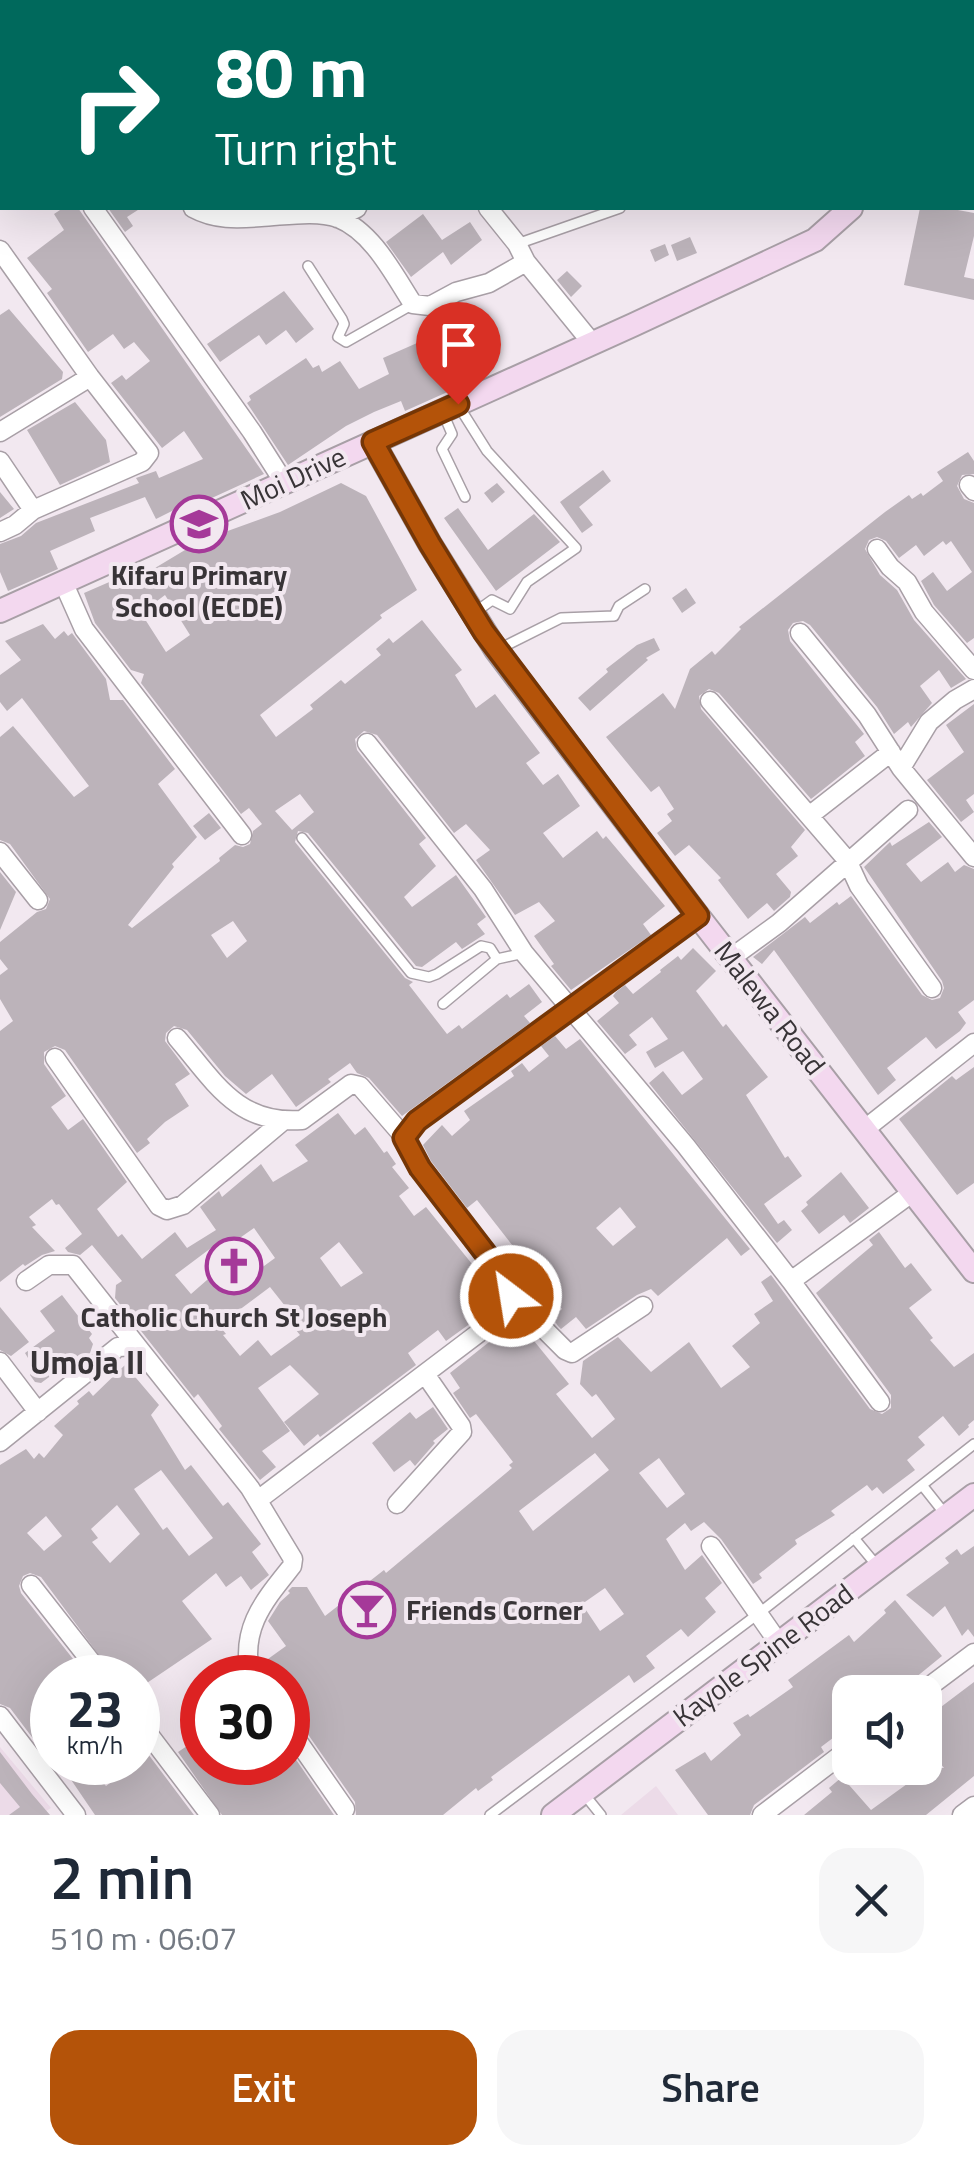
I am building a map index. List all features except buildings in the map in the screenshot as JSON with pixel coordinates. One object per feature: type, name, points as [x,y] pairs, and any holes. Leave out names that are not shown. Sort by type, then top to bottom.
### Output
[{"type":"street","points":[[94,210],[285,484]]},
{"type":"street","points":[[197,210],[234,219],[302,215],[337,218],[377,250],[414,304],[430,306],[456,292],[489,283],[526,262]]},
{"type":"street","points":[[337,218],[353,210]]},
{"type":"street","points":[[490,210],[592,343]]},
{"type":"street","name":"Moi Drive","points":[[0,611],[814,240],[849,210]]},
{"type":"street","points":[[0,250],[8,279],[149,453],[142,462],[33,510],[0,532]]},
{"type":"street","points":[[0,432],[90,378]]},
{"type":"street","name":"Malewa Road","points":[[373,442],[496,650],[974,1270]]},
{"type":"street","points":[[0,461],[33,510]]},
{"type":"street","points":[[877,549],[974,670]]},
{"type":"street","points":[[64,584],[84,629],[242,835]]},
{"type":"street","points":[[800,633],[974,857]]},
{"type":"street","points":[[809,816],[896,760],[929,722],[974,689]]},
{"type":"street","points":[[710,701],[847,860],[859,886],[932,988]]},
{"type":"street","points":[[367,743],[482,888],[524,953],[686,1146],[880,1402]]},
{"type":"street","points":[[731,958],[779,922],[908,810]]},
{"type":"street","points":[[0,852],[38,900]]},
{"type":"street","points":[[404,1138],[417,1121],[698,916]]},
{"type":"street","points":[[177,1038],[233,1103],[284,1120],[302,1120],[356,1084],[404,1138],[420,1168],[506,1280],[511,1296],[565,1350],[572,1353],[643,1306]]},
{"type":"street","points":[[865,1130],[974,1042]]},
{"type":"street","points":[[55,1058],[159,1206],[167,1210],[183,1205],[284,1120]]},
{"type":"street","points":[[791,1280],[913,1192]]},
{"type":"street","points":[[26,1281],[50,1265],[73,1265],[258,1500],[294,1559],[262,1600],[250,1626],[249,1655]]},
{"type":"street","points":[[258,1500],[508,1310],[511,1296]]},
{"type":"street","points":[[0,1442],[118,1347],[137,1346]]},
{"type":"street","points":[[0,1362],[38,1412]]},
{"type":"street","points":[[396,1504],[462,1432],[424,1374]]},
{"type":"street","name":"Kayole Spine Road","points":[[553,1815],[974,1495]]},
{"type":"street","points":[[711,1546],[778,1642]]},
{"type":"street","points":[[31,1585],[86,1655]]},
{"type":"street","points":[[942,1677],[974,1653]]},
{"type":"street","points":[[0,1716],[30,1745]]},
{"type":"street","points":[[160,1749],[210,1815]]},
{"type":"street","points":[[310,1758],[345,1808]]},
{"type":"street","points":[[762,1815],[832,1762]]},
{"type":"street","points":[[59,1785],[76,1815]]},
{"type":"street","points":[[962,1815],[974,1806]]},
{"type":"lane","points":[[517,244],[614,210]]},
{"type":"lane","points":[[308,266],[342,318],[344,324],[338,337],[341,341],[346,342],[414,304]]},
{"type":"lane","points":[[450,407],[452,434],[442,449],[465,497]]},
{"type":"lane","points":[[450,407],[576,548],[527,582],[510,609],[492,600],[472,615]]},
{"type":"lane","points":[[496,650],[561,618],[614,616],[619,606],[645,588]]},
{"type":"lane","points":[[302,838],[411,972],[437,974],[481,946],[490,948],[496,959]]},
{"type":"lane","points":[[443,1004],[496,959],[524,953]]},
{"type":"lane","points":[[490,1815],[758,1614],[974,1444]]},
{"type":"lane","points":[[922,1485],[946,1516]]},
{"type":"lane","points":[[854,1538],[878,1567]]},
{"type":"lane","points":[[583,1792],[600,1815]]},
{"type":"shaded area","points":[[0,1747],[51,1808],[40,1815],[0,1815]]},
{"type":"shaded area","points":[[656,1786],[678,1815],[621,1815]]},
{"type":"place","name":"Kifaru Primary School (ECDE)","points":[[199,524]]},
{"type":"place","name":"Catholic Church St Joseph","points":[[234,1266]]},
{"type":"place","name":"Friends Corner","points":[[367,1610]]},
{"type":"district","name":"Umoja II","points":[[87,1363]]},
{"type":"route","points":[[458,404],[373,442],[472,615],[698,916],[417,1121],[404,1138],[420,1168],[506,1280],[511,1296]]}]
